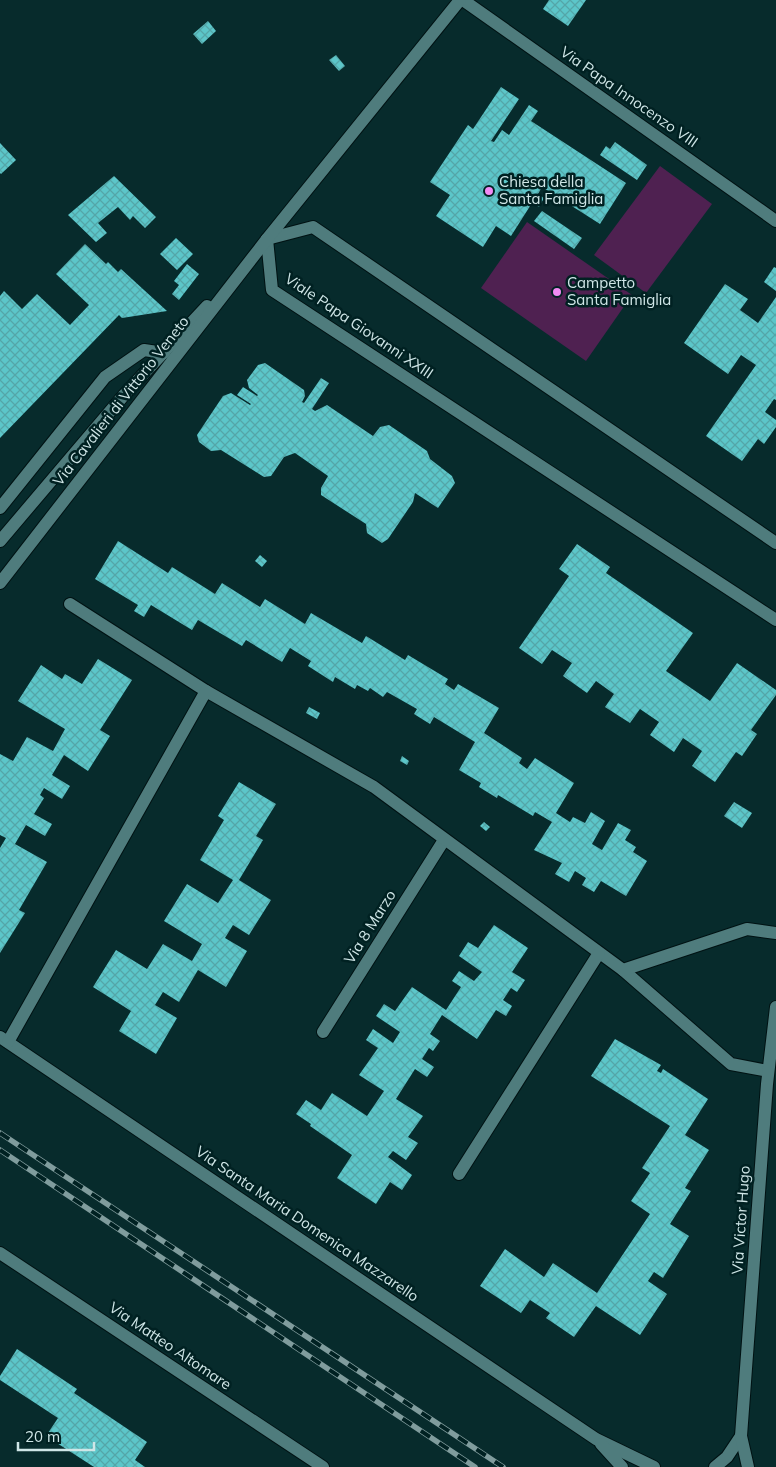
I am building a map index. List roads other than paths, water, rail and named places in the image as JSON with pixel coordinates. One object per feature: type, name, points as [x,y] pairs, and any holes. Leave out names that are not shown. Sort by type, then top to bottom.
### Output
[{"type":"street","name":"Via Papa Innocenzo VIII","points":[[461,0],[776,221]]},
{"type":"street","name":"Via Cavalieri di Vittorio Veneto","points":[[0,583],[267,239],[461,0]]},
{"type":"street","points":[[267,239],[313,227],[776,543]]},
{"type":"street","name":"Via Cavalieri di Vittorio Veneto","points":[[0,541],[124,395],[267,239]]},
{"type":"street","name":"Viale Papa Giovanni XXIII","points":[[267,239],[272,290],[776,620]]},
{"type":"street","points":[[0,508],[105,377],[144,350],[164,353]]},
{"type":"street","points":[[70,604],[206,691],[374,786],[444,840],[623,970],[731,1064],[768,1071]]},
{"type":"street","points":[[4,1039],[206,691]]},
{"type":"street","name":"Via 8 Marzo","points":[[323,1032],[444,840]]},
{"type":"street","points":[[623,970],[747,929],[776,933]]},
{"type":"street","points":[[459,1174],[599,953]]},
{"type":"street","name":"Via Victor Hugo","points":[[741,1436],[768,1071],[776,1007]]},
{"type":"street","name":"Via Santa Maria Domenica Mazzarello","points":[[4,1039],[596,1439],[654,1467]]},
{"type":"street","name":"Via Matteo Altomare","points":[[0,1253],[323,1467]]},
{"type":"street","points":[[715,1467],[727,1457],[741,1436]]},
{"type":"street","points":[[741,1436],[748,1467]]},
{"type":"street","name":"Via Santa Maria Domenica Mazzarello","points":[[596,1439],[622,1467]]},
{"type":"railway","points":[[0,1133],[503,1467]]},
{"type":"railway","points":[[0,1150],[475,1467]]},
{"type":"place","name":"Chiesa della Santa Famiglia","points":[[489,191]]},
{"type":"place","name":"Campetto Santa Famiglia","points":[[557,292]]}]
